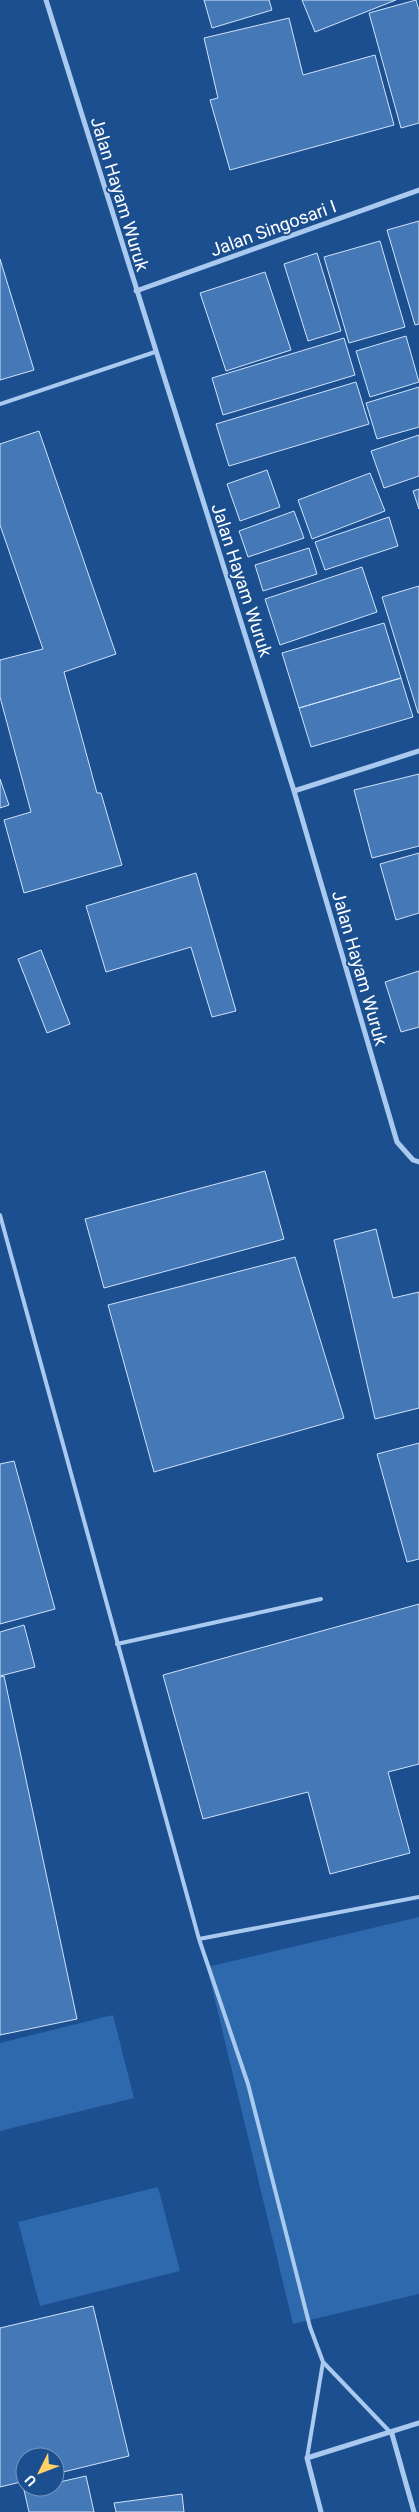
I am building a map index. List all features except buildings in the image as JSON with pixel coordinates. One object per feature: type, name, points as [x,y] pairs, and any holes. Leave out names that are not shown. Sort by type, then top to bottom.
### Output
[{"type":"street","name":"Jalan Hayam Wuruk","points":[[46,0],[294,791],[397,1142],[413,1160],[419,1162]]},
{"type":"street","name":"Jalan Singosari I","points":[[136,291],[419,190]]},
{"type":"street","points":[[294,791],[419,751]]},
{"type":"street","points":[[321,2512],[307,2458],[392,2434],[419,2423]]},
{"type":"street","points":[[392,2434],[414,2512]]},
{"type":"lane","points":[[0,404],[155,352]]},
{"type":"lane","points":[[0,1215],[199,1939],[248,2084],[310,2327],[323,2362],[392,2434]]},
{"type":"lane","points":[[117,1644],[320,1599]]},
{"type":"lane","points":[[199,1939],[419,1897]]},
{"type":"lane","points":[[307,2458],[323,2362]]},
{"type":"shaded area","points":[[419,1917],[419,2294],[293,2324],[207,1967]]},
{"type":"shaded area","points":[[113,2015],[134,2098],[0,2131],[0,2043]]},
{"type":"shaded area","points":[[158,2187],[180,2271],[40,2306],[18,2222]]}]
